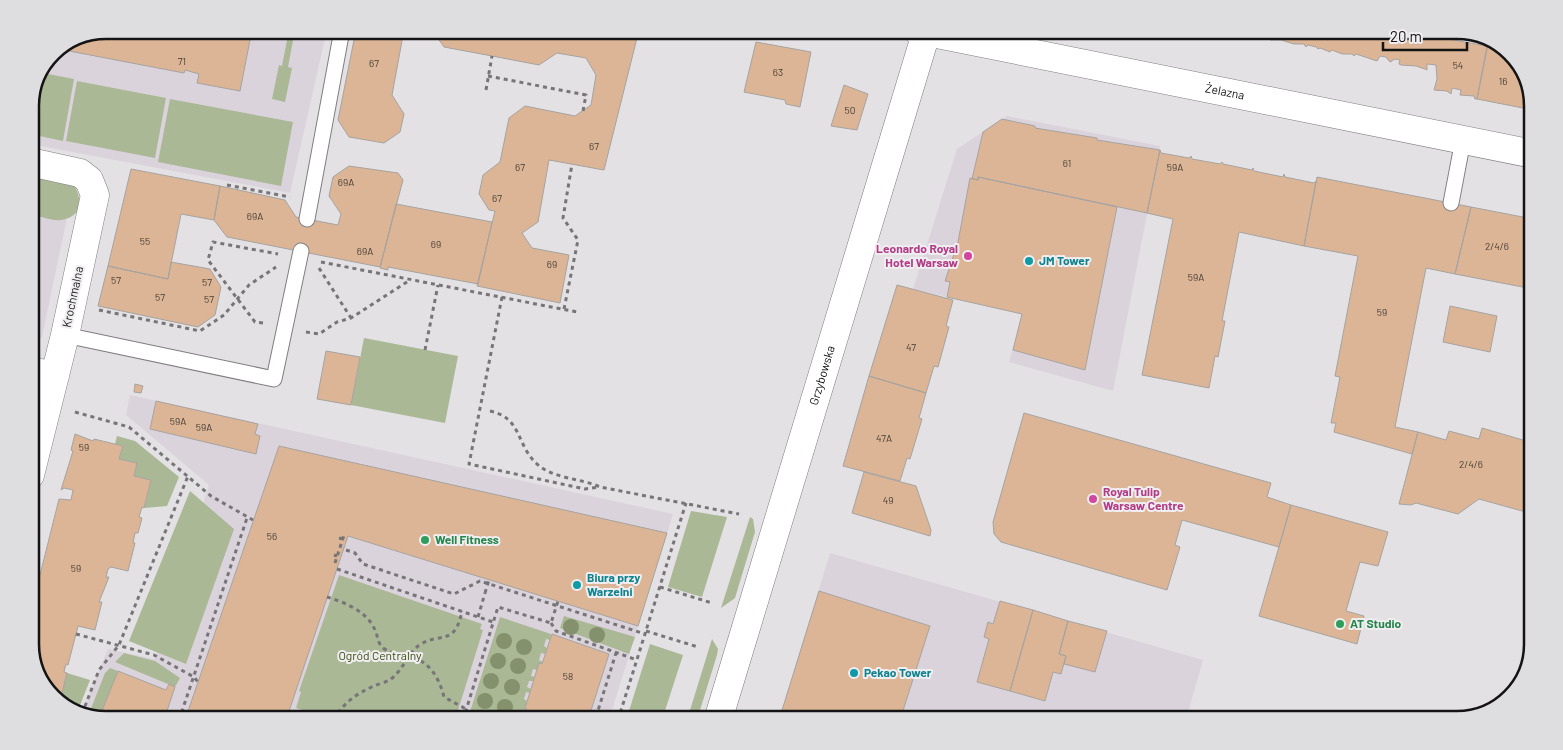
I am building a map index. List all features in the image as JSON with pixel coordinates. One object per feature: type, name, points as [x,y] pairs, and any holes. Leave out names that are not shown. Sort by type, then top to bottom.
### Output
[{"type":"street","name":"Grzybowska","points":[[721,711],[922,39]]},
{"type":"street","name":"Żelazna","points":[[964,39],[1524,152]]},
{"type":"street","name":"Krochmalna","points":[[39,164],[80,173],[89,180],[95,195],[65,335],[42,374],[39,399]]},
{"type":"lane","points":[[307,219],[340,39]]},
{"type":"lane","points":[[1452,203],[1463,140]]},
{"type":"lane","points":[[65,335],[274,379],[297,256]]},
{"type":"path","points":[[486,90],[492,56]]},
{"type":"path","points":[[488,76],[586,94],[583,110]]},
{"type":"path","points":[[564,310],[578,240],[562,218],[572,164]]},
{"type":"path","points":[[226,185],[310,201]]},
{"type":"path","points":[[213,242],[297,256]]},
{"type":"path","points":[[97,310],[200,331],[224,315],[249,285],[297,256]]},
{"type":"path","points":[[351,318],[315,261],[577,312]]},
{"type":"path","points":[[425,350],[438,285]]},
{"type":"path","points":[[502,298],[469,464],[584,489],[600,487]]},
{"type":"path","points":[[69,411],[130,427],[210,496],[253,520]]},
{"type":"path","points":[[490,411],[500,413],[511,420],[526,451],[537,464],[547,471],[586,480],[600,487],[739,514]]},
{"type":"path","points":[[85,707],[100,670],[119,645],[188,476]]},
{"type":"path","points":[[621,711],[686,503]]},
{"type":"path","points":[[182,711],[248,518]]},
{"type":"path","points":[[335,563],[335,555],[341,538],[344,535]]},
{"type":"path","points":[[346,550],[355,553],[363,564],[454,594],[480,581],[698,648]]},
{"type":"path","points":[[337,568],[493,622]]},
{"type":"path","points":[[478,616],[489,580]]},
{"type":"path","points":[[660,587],[712,603]]},
{"type":"path","points":[[327,597],[348,605],[369,619],[381,647],[394,654],[410,656],[427,665],[438,677],[444,697],[466,709],[498,607],[551,624],[556,631],[581,642],[637,660]]},
{"type":"path","points":[[551,624],[558,604]]},
{"type":"path","points":[[340,711],[347,701],[364,690],[391,679],[407,663],[410,656],[421,644],[443,639],[455,631],[462,611]]},
{"type":"path","points":[[76,634],[154,656],[194,677],[198,682]]},
{"type":"path","points":[[598,711],[616,653]]},
{"type":"shaded area","points":[[325,39],[290,193],[39,146],[39,102],[44,80],[58,58],[80,44],[93,40]]},
{"type":"shaded area","points":[[1007,116],[1160,146],[1113,391],[1009,362],[1022,314],[913,289],[957,149]]},
{"type":"shaded area","points":[[39,175],[78,190],[73,216],[67,218],[42,337],[39,339]]},
{"type":"shaded area","points":[[130,395],[673,514],[612,711],[106,711],[84,707],[108,649],[155,659],[209,485],[126,415]]},
{"type":"shaded area","points":[[830,553],[1203,660],[1189,711],[782,711]]},
{"type":"green space","points":[[287,39],[293,39],[288,67],[292,68],[285,102],[272,99],[279,65],[282,66]]},
{"type":"green space","points":[[47,74],[74,79],[63,141],[39,136],[39,102],[41,89]]},
{"type":"green space","points":[[77,81],[166,98],[155,158],[66,141]]},
{"type":"green space","points":[[170,99],[293,122],[281,186],[158,162]]},
{"type":"green space","points":[[39,173],[69,178],[79,197],[79,208],[70,217],[61,220],[39,216]]},
{"type":"green space","points":[[364,338],[458,356],[445,423],[351,405]]},
{"type":"green space","points":[[117,436],[135,441],[179,477],[167,506],[144,508],[151,480],[134,476],[137,463],[119,459],[123,446],[115,444]]},
{"type":"green space","points":[[190,491],[234,529],[186,664],[129,641]]},
{"type":"green space","points":[[691,511],[727,517],[702,597],[668,587]]},
{"type":"green space","points":[[750,517],[753,519],[755,532],[735,598],[721,608]]},
{"type":"green space","name":"Ogród Centralny","points":[[339,575],[482,624],[480,629],[483,630],[458,711],[305,711],[296,708],[301,692],[299,691]]},
{"type":"green space","points":[[564,616],[635,637],[629,654],[560,628]]},
{"type":"green space","points":[[500,617],[551,634],[550,640],[546,639],[544,646],[547,648],[545,654],[541,653],[539,660],[543,662],[537,670],[533,669],[531,676],[535,677],[533,681],[529,681],[527,687],[531,689],[530,693],[526,692],[524,699],[527,701],[526,711],[470,711]]},
{"type":"green space","points":[[712,639],[718,649],[717,655],[700,711],[690,711]]},
{"type":"green space","points":[[650,644],[683,655],[665,711],[629,711]]},
{"type":"green space","points":[[124,653],[155,661],[180,678],[175,687],[115,662]]},
{"type":"green space","points":[[110,668],[118,671],[102,711],[91,709],[105,673]]},
{"type":"green space","points":[[67,673],[90,680],[80,706],[62,695]]},
{"type":"building","points":[[106,39],[250,39],[240,91],[197,83],[199,74],[185,70],[184,73],[69,51],[80,44]]},
{"type":"building","points":[[354,39],[402,39],[392,95],[404,114],[400,132],[384,143],[349,137],[338,120]]},
{"type":"building","points":[[438,39],[637,39],[604,170],[549,160],[538,222],[522,233],[532,248],[569,255],[560,303],[477,286],[495,211],[489,210],[479,194],[483,175],[500,162],[509,118],[525,106],[575,116],[591,105],[596,75],[586,58],[557,53],[539,65],[444,47]]},
{"type":"building","points":[[1448,39],[1487,46],[1477,99],[1475,99],[1474,96],[1460,95],[1461,90],[1452,88],[1451,94],[1447,91],[1434,90],[1437,79],[1436,65],[1427,64],[1427,70],[1416,66],[1401,65],[1399,64],[1400,60],[1395,59],[1390,62],[1386,57],[1380,56],[1377,61],[1356,54],[1354,56],[1332,50],[1330,52],[1308,45],[1306,47],[1304,44],[1270,40]]},
{"type":"building","points":[[756,42],[811,52],[800,107],[786,104],[785,100],[744,92]]},
{"type":"building","points":[[1488,46],[1505,58],[1517,76],[1523,93],[1524,108],[1477,99]]},
{"type":"building","points":[[844,85],[868,94],[857,130],[831,126]]},
{"type":"building","points":[[1002,119],[1035,126],[1035,128],[1160,150],[1147,213],[978,177],[978,180],[972,179],[983,132]]},
{"type":"building","points":[[1160,150],[1161,153],[1189,158],[1191,156],[1192,159],[1220,164],[1222,162],[1223,164],[1252,170],[1253,168],[1254,171],[1283,177],[1284,174],[1285,177],[1314,183],[1316,181],[1304,246],[1239,232],[1222,321],[1225,321],[1218,357],[1215,356],[1209,388],[1142,375],[1173,219],[1147,213]]},
{"type":"building","points":[[349,166],[398,173],[403,180],[380,267],[227,237],[214,220],[220,186],[285,200],[296,217],[338,225],[341,214],[329,196],[333,177]]},
{"type":"building","points":[[131,169],[220,186],[214,220],[181,214],[168,279],[108,266]]},
{"type":"building","name":"JM Tower","points":[[978,177],[1117,207],[1085,370],[1013,350],[1022,314],[947,297],[950,282],[945,281],[958,242],[970,178],[978,180]]},
{"type":"building","points":[[1317,177],[1471,207],[1455,274],[1426,268],[1395,427],[1418,432],[1412,454],[1334,432],[1336,423],[1331,423],[1340,377],[1335,376],[1358,256],[1304,246]]},
{"type":"building","points":[[396,204],[492,222],[478,284],[388,267],[388,270],[380,268]]},
{"type":"building","points":[[1471,207],[1524,217],[1524,287],[1455,274]]},
{"type":"building","points":[[171,262],[210,269],[221,287],[215,315],[198,327],[98,306],[108,266],[168,279]]},
{"type":"building","points":[[897,285],[953,300],[946,326],[949,327],[938,367],[934,366],[926,393],[869,376]]},
{"type":"building","points":[[1450,306],[1497,316],[1490,352],[1443,342]]},
{"type":"building","points":[[326,351],[360,357],[351,405],[317,399]]},
{"type":"building","points":[[869,376],[926,393],[919,418],[922,419],[910,459],[907,458],[900,481],[843,466]]},
{"type":"building","points":[[135,384],[143,386],[141,393],[134,392]]},
{"type":"building","points":[[156,401],[258,424],[255,434],[260,436],[256,454],[150,429]]},
{"type":"building","points":[[1024,413],[1271,483],[1267,497],[1291,505],[1279,547],[1182,520],[1175,545],[1180,547],[1167,590],[1001,542],[994,534],[993,522]]},
{"type":"building","points":[[1482,428],[1524,440],[1524,512],[1479,499],[1458,514],[1416,503],[1411,505],[1399,504],[1418,432],[1446,440],[1449,431],[1479,439]]},
{"type":"building","points":[[75,434],[93,441],[94,439],[123,446],[119,459],[137,463],[134,476],[151,480],[144,508],[142,507],[139,517],[142,518],[138,533],[135,533],[133,543],[135,543],[128,571],[111,567],[108,569],[106,577],[109,577],[99,602],[102,602],[95,630],[78,626],[68,665],[66,664],[64,672],[67,673],[62,695],[50,681],[42,666],[40,657],[39,579],[59,499],[71,500],[73,490],[64,488],[61,490],[73,451],[71,450]]},
{"type":"building","name":"Biura przy Warzelni","points":[[279,446],[667,533],[638,626],[348,536],[289,711],[188,711]]},
{"type":"building","points":[[864,472],[916,486],[931,530],[930,536],[852,513]]},
{"type":"building","points":[[1291,505],[1388,532],[1378,566],[1360,562],[1346,611],[1364,616],[1357,644],[1259,616]]},
{"type":"building","name":"Pekao Tower","points":[[819,591],[930,626],[903,711],[782,711]]},
{"type":"building","points":[[1000,601],[1033,610],[1010,691],[977,682],[989,639],[984,637],[988,622],[993,624]]},
{"type":"building","points":[[1033,610],[1068,621],[1059,654],[1066,656],[1061,674],[1053,672],[1045,701],[1010,691]]},
{"type":"building","points":[[1068,621],[1107,631],[1095,672],[1064,664],[1066,656],[1059,654]]},
{"type":"building","points":[[552,634],[609,654],[591,711],[526,711],[525,708],[539,663],[542,664]]},
{"type":"building","points":[[118,671],[166,690],[169,684],[175,687],[167,711],[102,711]]},
{"type":"place","name":"Leonardo Royal Hotel Warsaw","points":[[968,256]]},
{"type":"place","name":"JM Tower","points":[[1029,261]]},
{"type":"place","name":"Royal Tulip Warsaw Centre","points":[[1093,499]]},
{"type":"place","name":"Well Fitness","points":[[425,540]]},
{"type":"place","name":"Biura przy Warzelni","points":[[577,585]]},
{"type":"place","name":"AT Studio","points":[[1340,624]]},
{"type":"place","name":"Pekao Tower","points":[[854,673]]}]
